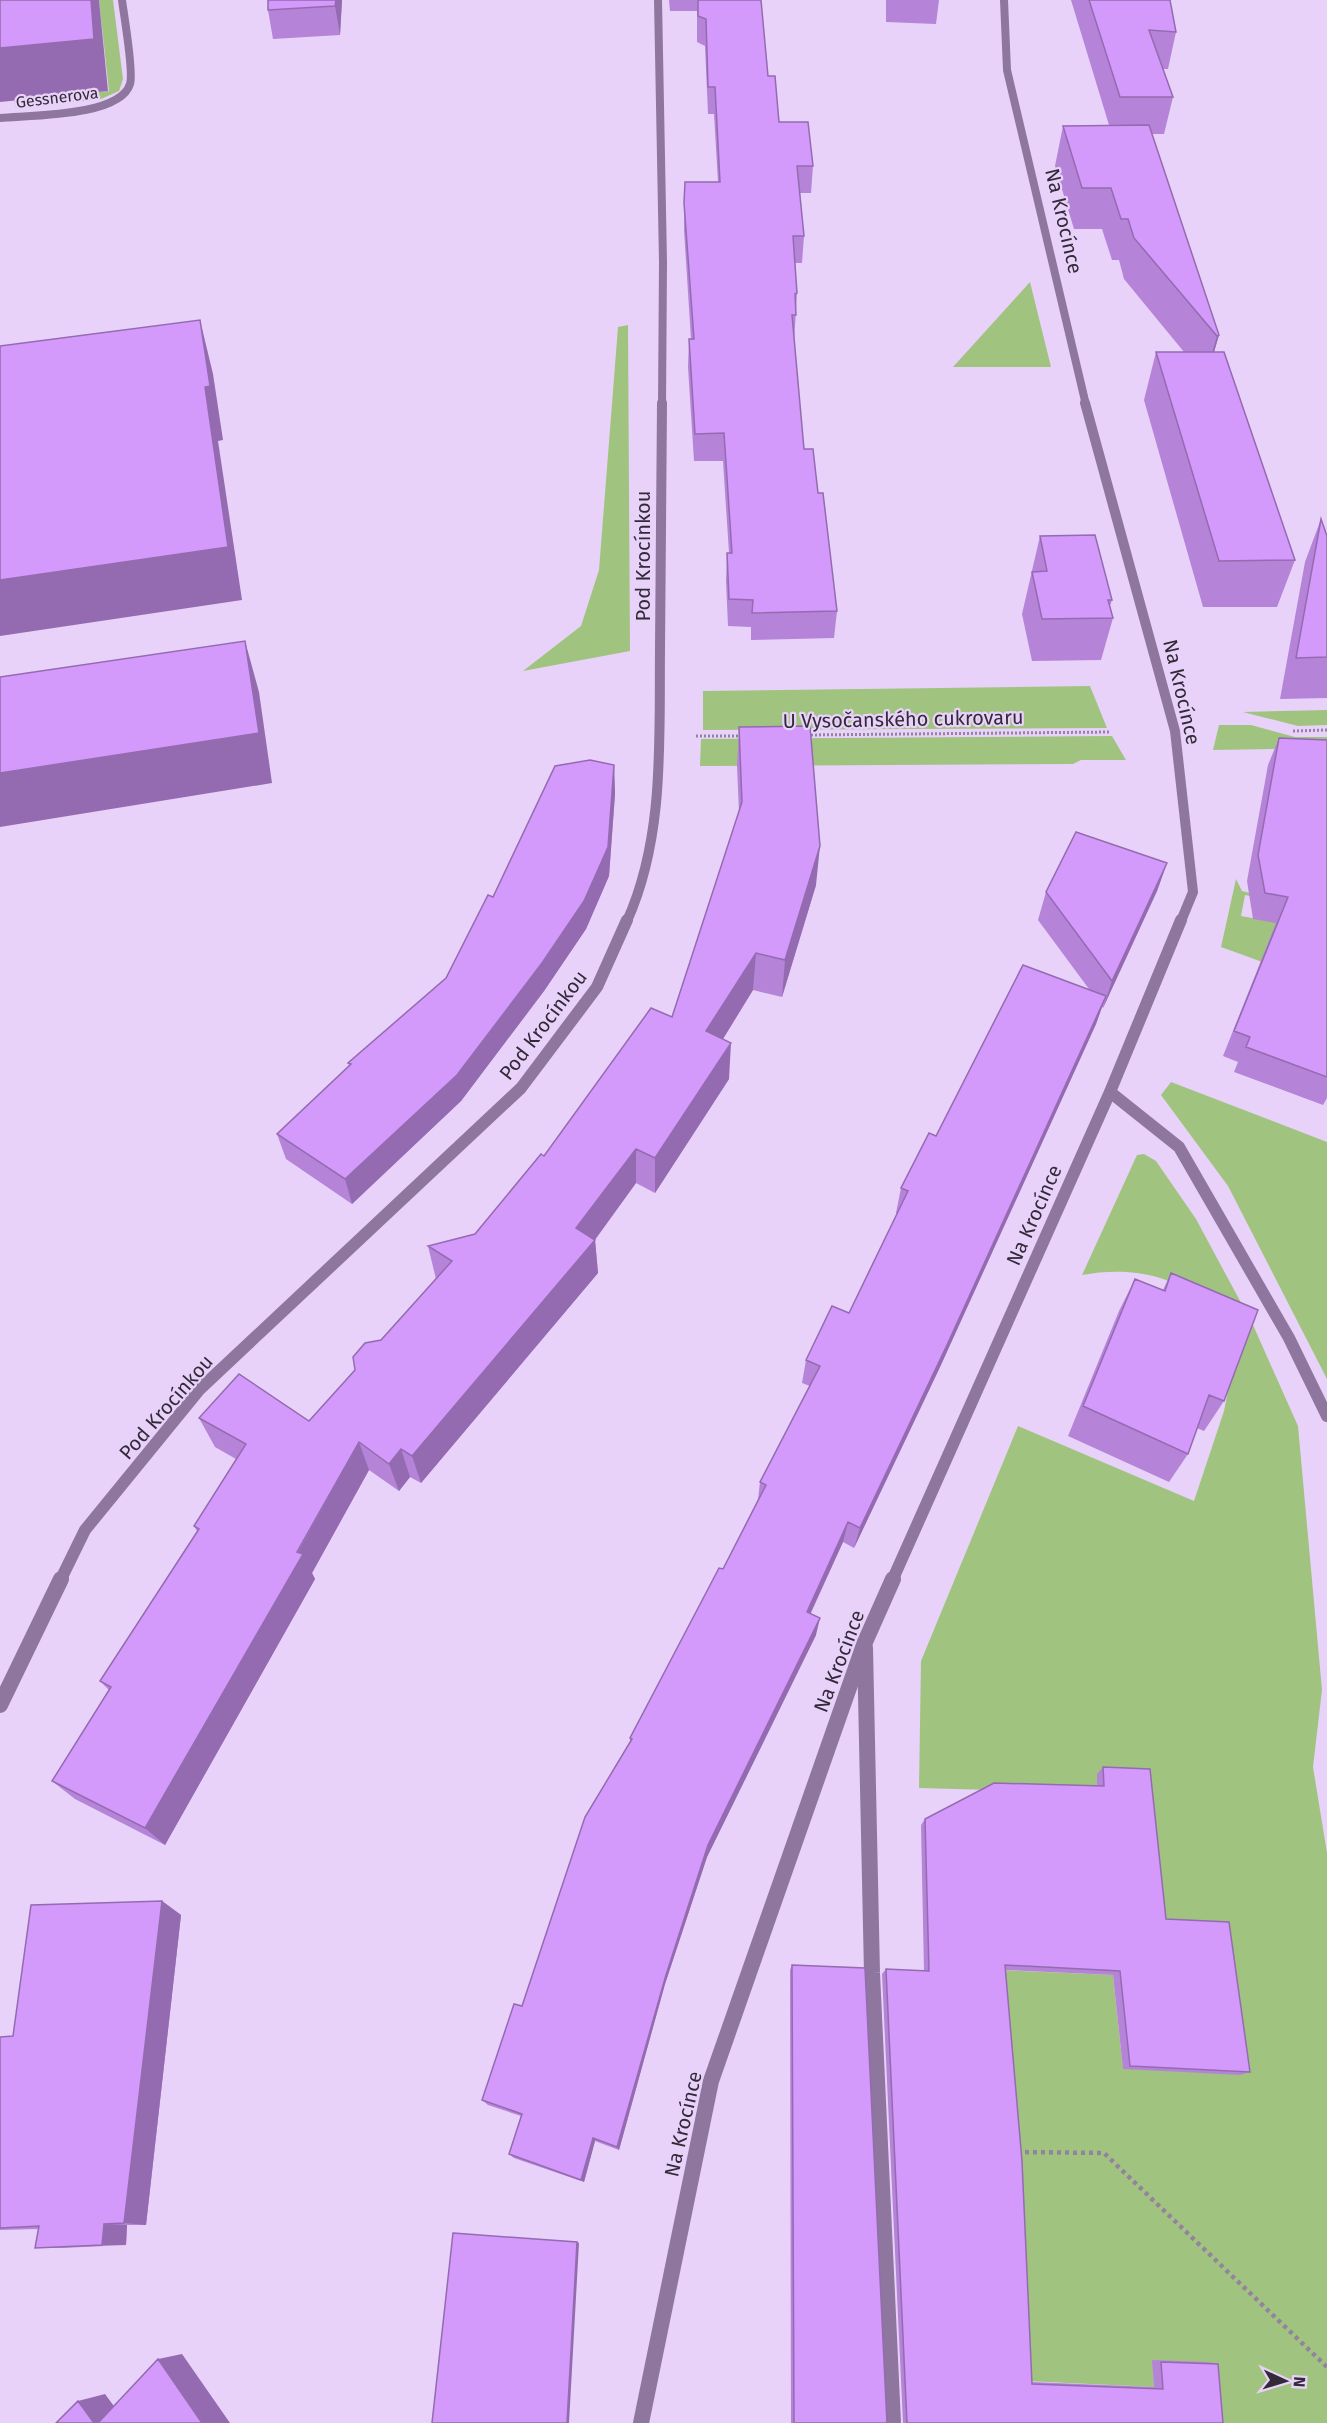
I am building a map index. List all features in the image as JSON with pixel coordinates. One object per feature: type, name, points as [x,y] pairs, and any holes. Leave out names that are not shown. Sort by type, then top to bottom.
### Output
[{"type":"street","name":"Gessnerova","points":[[0,118],[94,108],[123,97],[131,80],[122,0]]},
{"type":"street","name":"Pod Krocínkou","points":[[0,1705],[85,1530],[200,1389],[521,1088],[597,987],[638,896],[655,816],[659,737],[663,262],[658,0]]},
{"type":"street","name":"Na Krocínce","points":[[641,2423],[711,2081],[865,1642],[1110,1092],[1193,892],[1175,731],[1089,419],[1007,70],[1004,0]]},
{"type":"street","points":[[1110,1092],[1179,1147],[1289,1338],[1327,1416]]},
{"type":"street","points":[[865,1642],[872,1973],[893,2423]]},
{"type":"path","points":[[1293,731],[1327,730]]},
{"type":"path","name":"U Vysočanského cukrovaru","points":[[802,735],[1110,732]]},
{"type":"path","name":"U Vysočanského cukrovaru","points":[[659,737],[754,736]]},
{"type":"path","points":[[1014,2152],[1104,2153],[1327,2367]]},
{"type":"green space","points":[[99,0],[113,0],[123,79],[119,91],[101,99],[16,108],[14,101],[109,91]]},
{"type":"green space","points":[[1030,282],[1051,367],[953,367]]},
{"type":"green space","points":[[628,325],[630,651],[523,671],[581,626],[599,570],[618,327]]},
{"type":"green space","points":[[1090,686],[1107,728],[703,730],[703,691]]},
{"type":"green space","points":[[1327,710],[1327,725],[1298,726],[1243,712]]},
{"type":"green space","points":[[1219,725],[1251,725],[1295,737],[1327,737],[1327,748],[1213,750]]},
{"type":"green space","points":[[1112,736],[1126,760],[1081,760],[1073,764],[700,766],[701,739]]},
{"type":"green space","points":[[1236,879],[1242,891],[1282,901],[1282,903],[1245,895],[1241,916],[1281,923],[1284,970],[1221,947]]},
{"type":"green space","points":[[1171,1082],[1327,1142],[1327,1379],[1228,1186],[1161,1095]]},
{"type":"green space","points":[[1144,1154],[1156,1161],[1196,1219],[1253,1325],[1298,1426],[1322,1690],[1313,1767],[1327,1853],[1327,2423],[1214,2423],[1153,2360],[1154,2387],[1025,2381],[1000,1970],[1113,1975],[1123,2069],[1117,1922],[1097,1774],[1098,1793],[919,1788],[921,1661],[1018,1426],[1194,1501],[1224,1411],[1238,1341],[1193,1295],[1168,1281],[1140,1273],[1111,1272],[1082,1275],[1137,1155]]},
{"type":"building","points":[[0,0],[91,0],[94,39],[0,48]]},
{"type":"building","points":[[268,0],[336,0],[335,6],[268,10]]},
{"type":"building","points":[[698,0],[761,0],[768,76],[775,76],[779,122],[808,122],[813,166],[797,166],[804,236],[793,236],[797,293],[795,294],[796,315],[792,315],[804,449],[813,449],[818,493],[823,493],[837,611],[752,613],[753,600],[729,599],[727,553],[732,553],[724,433],[695,434],[689,339],[694,339],[684,203],[685,182],[720,182],[715,87],[708,87],[706,19],[698,16]]},
{"type":"building","points":[[1089,0],[1170,0],[1176,32],[1149,30],[1173,97],[1120,97]]},
{"type":"building","points":[[1149,125],[1219,335],[1217,336],[1134,238],[1128,219],[1121,219],[1111,188],[1082,188],[1063,126]]},
{"type":"building","points":[[200,320],[210,386],[205,387],[228,547],[0,580],[0,346]]},
{"type":"building","points":[[1156,352],[1224,352],[1295,560],[1219,561]]},
{"type":"building","points":[[1321,519],[1327,536],[1327,657],[1296,658]]},
{"type":"building","points":[[1095,535],[1112,600],[1108,600],[1113,618],[1042,619],[1032,572],[1047,571],[1040,536]]},
{"type":"building","points":[[245,641],[259,733],[0,773],[0,677]]},
{"type":"building","points":[[810,726],[820,846],[785,960],[756,953],[706,1031],[731,1043],[655,1158],[636,1149],[576,1228],[595,1240],[412,1456],[401,1449],[389,1464],[359,1442],[297,1552],[303,1554],[145,1828],[52,1781],[111,1687],[100,1681],[199,1529],[194,1526],[246,1444],[199,1418],[239,1374],[309,1421],[355,1370],[353,1357],[365,1343],[381,1340],[452,1261],[428,1246],[475,1234],[541,1154],[544,1156],[651,1008],[672,1017],[742,802],[739,727]]},
{"type":"building","points":[[1279,738],[1327,740],[1327,1077],[1246,1047],[1250,1037],[1234,1031],[1288,897],[1265,893],[1258,855]]},
{"type":"building","points":[[590,760],[614,765],[608,847],[584,901],[542,963],[457,1075],[345,1179],[277,1134],[351,1064],[348,1063],[446,978],[488,895],[493,897],[555,766]]},
{"type":"building","points":[[1076,832],[1167,863],[1112,981],[1046,892]]},
{"type":"building","points":[[1023,965],[1106,996],[947,1345],[860,1528],[848,1522],[807,1612],[820,1618],[708,1845],[666,1975],[617,2147],[593,2138],[581,2180],[509,2154],[522,2114],[482,2100],[514,2004],[522,2006],[585,1817],[632,1739],[630,1738],[719,1568],[723,1569],[766,1485],[760,1482],[820,1366],[806,1360],[832,1306],[849,1313],[908,1191],[901,1188],[929,1133],[936,1136]]},
{"type":"building","points":[[1171,1273],[1258,1310],[1224,1401],[1209,1395],[1188,1454],[1083,1406],[1135,1279],[1165,1291]]},
{"type":"building","points":[[1103,1767],[1150,1769],[1166,1919],[1229,1922],[1250,2072],[1130,2066],[1120,1971],[1005,1965],[1022,2161],[1032,2384],[1163,2389],[1161,2362],[1218,2364],[1223,2423],[907,2423],[886,1969],[929,1971],[925,1819],[994,1783],[1104,1786]]},
{"type":"building","points":[[162,1901],[124,2223],[104,2224],[102,2245],[35,2248],[39,2226],[0,2228],[0,2037],[13,2036],[31,1905]]},
{"type":"building","points":[[792,1965],[865,1968],[887,2423],[794,2423]]},
{"type":"building","points":[[453,2233],[577,2242],[567,2423],[432,2423]]},
{"type":"building","points":[[158,2359],[202,2423],[98,2423]]},
{"type":"building","points":[[78,2401],[94,2423],[56,2423]]}]
